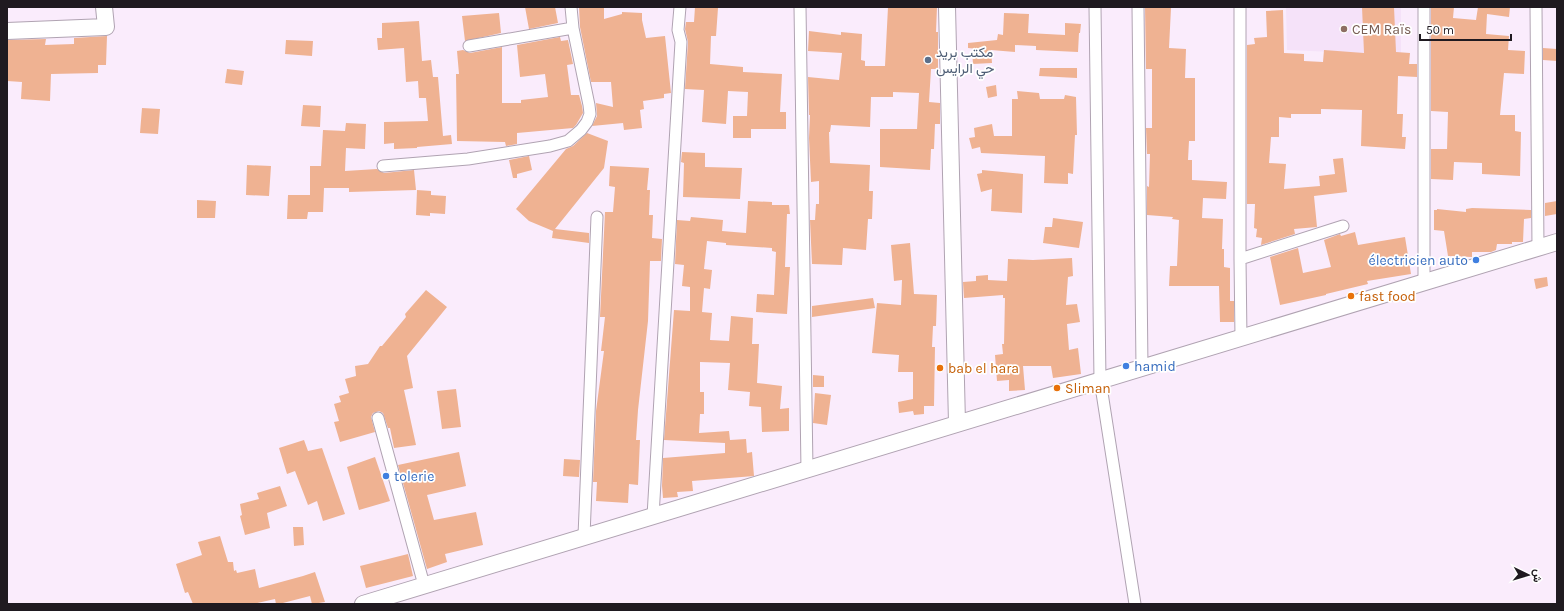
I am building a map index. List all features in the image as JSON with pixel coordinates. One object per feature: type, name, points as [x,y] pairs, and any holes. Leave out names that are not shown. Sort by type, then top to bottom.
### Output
[{"type":"main road","points":[[7,31],[106,26],[104,7]]},
{"type":"main road","points":[[947,7],[957,423]]},
{"type":"main road","points":[[363,604],[1557,242]]},
{"type":"street","points":[[383,166],[432,164],[550,146],[568,141],[581,130],[587,122],[590,114],[573,28],[571,7]]},
{"type":"street","points":[[653,516],[681,42],[678,30],[680,7]]},
{"type":"street","points":[[800,7],[807,469]]},
{"type":"street","points":[[1095,7],[1100,380],[1136,604]]},
{"type":"street","points":[[1138,7],[1142,367]]},
{"type":"street","points":[[1240,7],[1241,338]]},
{"type":"street","points":[[1424,7],[1424,282]]},
{"type":"street","points":[[1536,7],[1538,248]]},
{"type":"street","points":[[469,46],[573,28]]},
{"type":"street","points":[[584,536],[596,217]]},
{"type":"street","points":[[1240,259],[1343,226]]},
{"type":"street","points":[[378,418],[424,585]]},
{"type":"shaded area","name":"CEM Raïs","points":[[1271,7],[1401,7],[1401,55],[1287,50],[1286,8]]},
{"type":"building","points":[[525,7],[555,7],[558,23],[529,29]]},
{"type":"building","points":[[579,7],[604,7],[604,19],[622,14],[622,12],[642,13],[646,38],[665,36],[671,93],[664,94],[664,98],[643,101],[644,109],[640,110],[642,128],[624,130],[623,123],[592,126],[597,116],[596,103],[613,107],[611,82],[591,82],[580,27]]},
{"type":"building","points":[[695,7],[718,8],[716,36],[711,36],[710,64],[743,67],[743,72],[782,74],[780,112],[786,112],[786,129],[751,129],[751,138],[733,138],[733,116],[747,116],[748,92],[728,91],[726,124],[702,122],[704,90],[685,89],[688,42],[685,29],[686,22],[694,22]]},
{"type":"building","points":[[888,7],[937,7],[936,32],[938,32],[938,69],[931,69],[929,102],[940,103],[940,124],[935,124],[934,149],[931,149],[930,170],[880,167],[880,129],[917,129],[919,93],[893,92],[893,97],[871,97],[870,127],[831,125],[829,132],[830,163],[870,165],[869,191],[873,191],[872,219],[868,219],[866,250],[843,248],[842,265],[812,264],[810,220],[815,220],[816,204],[819,204],[819,181],[811,182],[808,77],[839,80],[842,53],[808,51],[809,31],[841,35],[841,32],[862,34],[861,60],[865,61],[865,66],[885,66]]},
{"type":"building","points":[[1145,7],[1171,8],[1169,48],[1186,49],[1185,78],[1195,78],[1195,141],[1189,141],[1188,160],[1192,160],[1192,180],[1227,182],[1226,199],[1203,198],[1202,218],[1223,219],[1222,249],[1224,249],[1224,267],[1230,268],[1230,301],[1234,301],[1234,322],[1220,322],[1219,286],[1169,286],[1170,266],[1177,266],[1179,220],[1172,219],[1173,217],[1147,215],[1147,186],[1149,187],[1150,154],[1147,154],[1146,128],[1152,128],[1152,69],[1146,69]]},
{"type":"building","points":[[1362,7],[1394,7],[1396,52],[1410,53],[1409,64],[1417,64],[1417,77],[1398,76],[1397,114],[1403,114],[1402,137],[1406,137],[1405,149],[1361,146],[1362,110],[1321,109],[1321,114],[1291,114],[1291,118],[1279,117],[1279,137],[1271,137],[1269,163],[1286,164],[1284,189],[1320,186],[1319,176],[1335,174],[1333,159],[1343,158],[1347,192],[1314,196],[1317,227],[1294,229],[1295,234],[1261,245],[1262,238],[1256,237],[1257,229],[1254,228],[1255,204],[1247,204],[1247,45],[1255,44],[1254,38],[1267,37],[1266,11],[1283,10],[1284,53],[1304,54],[1304,61],[1323,62],[1324,50],[1364,53]]},
{"type":"building","points":[[1431,7],[1454,7],[1453,18],[1476,20],[1478,7],[1510,7],[1509,17],[1487,14],[1486,34],[1509,36],[1508,50],[1525,51],[1524,74],[1504,73],[1500,115],[1515,115],[1515,131],[1521,132],[1520,176],[1482,174],[1482,163],[1454,162],[1453,180],[1431,179],[1431,149],[1447,149],[1448,112],[1431,111]]},
{"type":"building","points":[[499,13],[501,33],[465,41],[462,16]]},
{"type":"building","points":[[1004,13],[1029,14],[1028,33],[1065,35],[1065,23],[1081,24],[1078,52],[1036,50],[1036,46],[1015,45],[1015,52],[991,50],[992,63],[973,64],[972,50],[978,49],[968,48],[968,43],[997,40],[998,34],[1003,35]]},
{"type":"building","points":[[419,21],[422,61],[431,60],[433,77],[438,77],[443,136],[451,135],[452,144],[394,149],[394,143],[384,144],[384,122],[428,121],[426,98],[419,98],[418,81],[406,82],[404,48],[378,50],[377,38],[382,38],[382,23]]},
{"type":"building","points":[[107,36],[106,65],[98,65],[98,73],[51,74],[50,101],[21,99],[22,82],[7,81],[7,40],[46,39],[45,45],[74,44],[74,38]]},
{"type":"building","points":[[560,37],[561,41],[568,40],[573,64],[567,65],[571,95],[579,95],[582,106],[583,113],[576,125],[573,128],[517,133],[517,144],[506,146],[505,142],[457,141],[456,74],[459,74],[457,51],[463,50],[470,53],[502,47],[502,103],[521,103],[521,100],[548,97],[545,74],[520,77],[517,45]]},
{"type":"building","points":[[286,40],[313,41],[312,56],[285,54]]},
{"type":"building","points":[[1543,48],[1557,49],[1557,61],[1543,60]]},
{"type":"building","points":[[1040,68],[1077,68],[1077,78],[1039,76]]},
{"type":"building","points":[[227,69],[244,71],[242,85],[225,83]]},
{"type":"building","points":[[996,85],[997,96],[988,98],[986,87]]},
{"type":"building","points":[[1017,91],[1039,93],[1040,99],[1064,99],[1065,95],[1076,97],[1077,135],[1075,135],[1073,174],[1068,173],[1068,184],[1044,183],[1045,156],[981,153],[980,147],[972,149],[969,138],[975,137],[974,128],[992,124],[994,136],[1012,136],[1012,99],[1018,99]]},
{"type":"building","points":[[303,105],[321,106],[320,127],[301,126]]},
{"type":"building","points":[[142,108],[160,109],[158,134],[140,133]]},
{"type":"building","points":[[346,123],[366,124],[365,149],[346,148],[345,171],[377,169],[384,173],[414,170],[416,190],[349,192],[349,188],[324,188],[323,212],[308,212],[307,219],[287,219],[288,195],[310,195],[310,166],[321,166],[323,130],[345,131]]},
{"type":"building","points":[[587,133],[608,141],[604,168],[555,229],[589,233],[589,243],[552,238],[553,231],[529,221],[516,209],[566,149],[573,146]]},
{"type":"building","points":[[682,152],[705,153],[705,167],[742,168],[740,199],[683,197],[684,163],[681,162]]},
{"type":"building","points":[[529,156],[532,170],[517,174],[517,178],[513,178],[509,160]]},
{"type":"building","points":[[247,165],[271,166],[269,196],[246,195]]},
{"type":"building","points":[[610,166],[649,168],[647,190],[650,190],[649,215],[653,215],[652,238],[662,239],[661,261],[650,261],[648,321],[636,440],[640,440],[638,485],[629,484],[628,503],[596,501],[597,482],[593,482],[596,411],[604,351],[601,351],[605,317],[600,317],[605,212],[613,212],[615,187],[609,186]]},
{"type":"building","points":[[982,170],[1023,174],[1022,213],[991,211],[992,189],[981,192],[977,174],[982,173]]},
{"type":"building","points":[[417,190],[431,191],[431,195],[446,196],[445,214],[430,213],[430,216],[416,215]]},
{"type":"building","points":[[197,200],[216,201],[215,218],[197,218]]},
{"type":"building","points":[[748,201],[772,202],[772,205],[789,205],[790,214],[787,214],[785,267],[790,267],[787,314],[756,312],[757,294],[774,295],[776,252],[772,251],[772,248],[726,245],[726,243],[707,241],[704,269],[712,270],[710,289],[704,288],[702,312],[712,313],[710,340],[729,341],[731,316],[753,318],[752,344],[759,344],[757,383],[782,386],[780,409],[789,408],[789,431],[762,432],[761,407],[749,406],[750,392],[728,390],[730,363],[700,362],[700,392],[704,392],[704,414],[700,414],[699,433],[729,431],[730,440],[746,439],[747,453],[752,452],[754,476],[692,481],[693,491],[677,492],[678,497],[663,498],[663,458],[725,453],[725,443],[664,440],[674,310],[690,311],[690,287],[682,286],[684,265],[675,264],[677,220],[690,221],[691,217],[723,220],[722,231],[746,233]]},
{"type":"building","points":[[1557,201],[1557,214],[1545,216],[1545,203]]},
{"type":"building","points":[[1466,209],[1531,210],[1531,218],[1524,219],[1523,242],[1497,244],[1496,250],[1491,252],[1472,252],[1472,257],[1448,256],[1444,231],[1434,230],[1434,210],[1466,212]]},
{"type":"building","points":[[1053,218],[1083,222],[1079,248],[1043,243],[1045,227],[1052,227]]},
{"type":"building","points":[[1355,232],[1358,245],[1405,237],[1411,274],[1367,281],[1368,284],[1280,305],[1270,257],[1298,248],[1303,273],[1331,267],[1324,240],[1340,234],[1341,236]]},
{"type":"building","points":[[910,243],[914,294],[937,295],[936,326],[933,326],[932,347],[935,347],[934,406],[924,406],[924,414],[914,415],[913,411],[899,413],[898,402],[913,399],[913,372],[898,372],[899,355],[872,353],[877,303],[901,305],[902,280],[894,281],[891,245]]},
{"type":"building","points":[[1072,258],[1073,276],[1068,277],[1066,305],[1077,304],[1080,322],[1067,324],[1069,350],[1078,348],[1081,374],[1053,378],[1051,366],[1023,366],[1025,390],[1009,391],[1009,380],[997,381],[995,355],[1003,354],[1002,344],[1004,344],[1005,298],[1003,298],[1003,295],[964,298],[963,282],[976,281],[976,276],[988,275],[988,280],[1007,281],[1008,259],[1033,260]]},
{"type":"building","points":[[1547,277],[1548,286],[1536,289],[1534,279]]},
{"type":"building","points":[[426,290],[447,307],[407,356],[413,388],[404,390],[416,445],[394,448],[390,428],[388,428],[383,413],[379,411],[373,413],[371,417],[375,432],[340,442],[334,422],[339,421],[334,404],[341,402],[339,396],[349,393],[345,379],[356,376],[355,366],[368,364],[380,346],[382,346],[406,317],[405,314]]},
{"type":"building","points":[[873,298],[875,308],[812,317],[812,306]]},
{"type":"building","points":[[813,375],[824,376],[824,387],[813,387]]},
{"type":"building","points":[[456,389],[461,427],[442,429],[437,391]]},
{"type":"building","points":[[815,393],[831,395],[827,425],[813,423]]},
{"type":"building","points":[[304,440],[308,451],[322,448],[345,514],[323,521],[317,501],[308,505],[295,471],[287,474],[279,448]]},
{"type":"building","points":[[459,452],[466,486],[427,495],[434,520],[476,512],[483,545],[445,554],[447,562],[427,569],[398,465]]},
{"type":"building","points":[[375,457],[390,501],[359,510],[347,467]]},
{"type":"building","points":[[564,459],[580,460],[579,477],[563,476]]},
{"type":"building","points":[[280,486],[287,506],[267,513],[270,528],[245,535],[240,516],[242,515],[240,504],[259,499],[257,493]]},
{"type":"building","points":[[293,527],[303,527],[304,545],[294,546]]},
{"type":"building","points":[[220,536],[228,562],[233,562],[234,571],[236,570],[237,573],[255,569],[259,588],[315,572],[325,602],[312,604],[310,596],[279,604],[276,604],[275,599],[253,604],[193,604],[188,592],[185,593],[176,564],[202,555],[198,542]]},
{"type":"building","points":[[408,554],[413,576],[366,588],[360,566]]},
{"type":"place","name":"CEM Raïs","points":[[1344,29]]},
{"type":"place","name":"مكتب بريد حي الرايس","points":[[928,60]]},
{"type":"place","name":"électricien auto","points":[[1476,260]]},
{"type":"place","name":"fast food","points":[[1351,296]]},
{"type":"place","name":"hamid","points":[[1126,366]]},
{"type":"place","name":"bab el hara","points":[[940,368]]},
{"type":"place","name":"Sliman","points":[[1057,388]]},
{"type":"place","name":"tolerie","points":[[386,476]]}]
